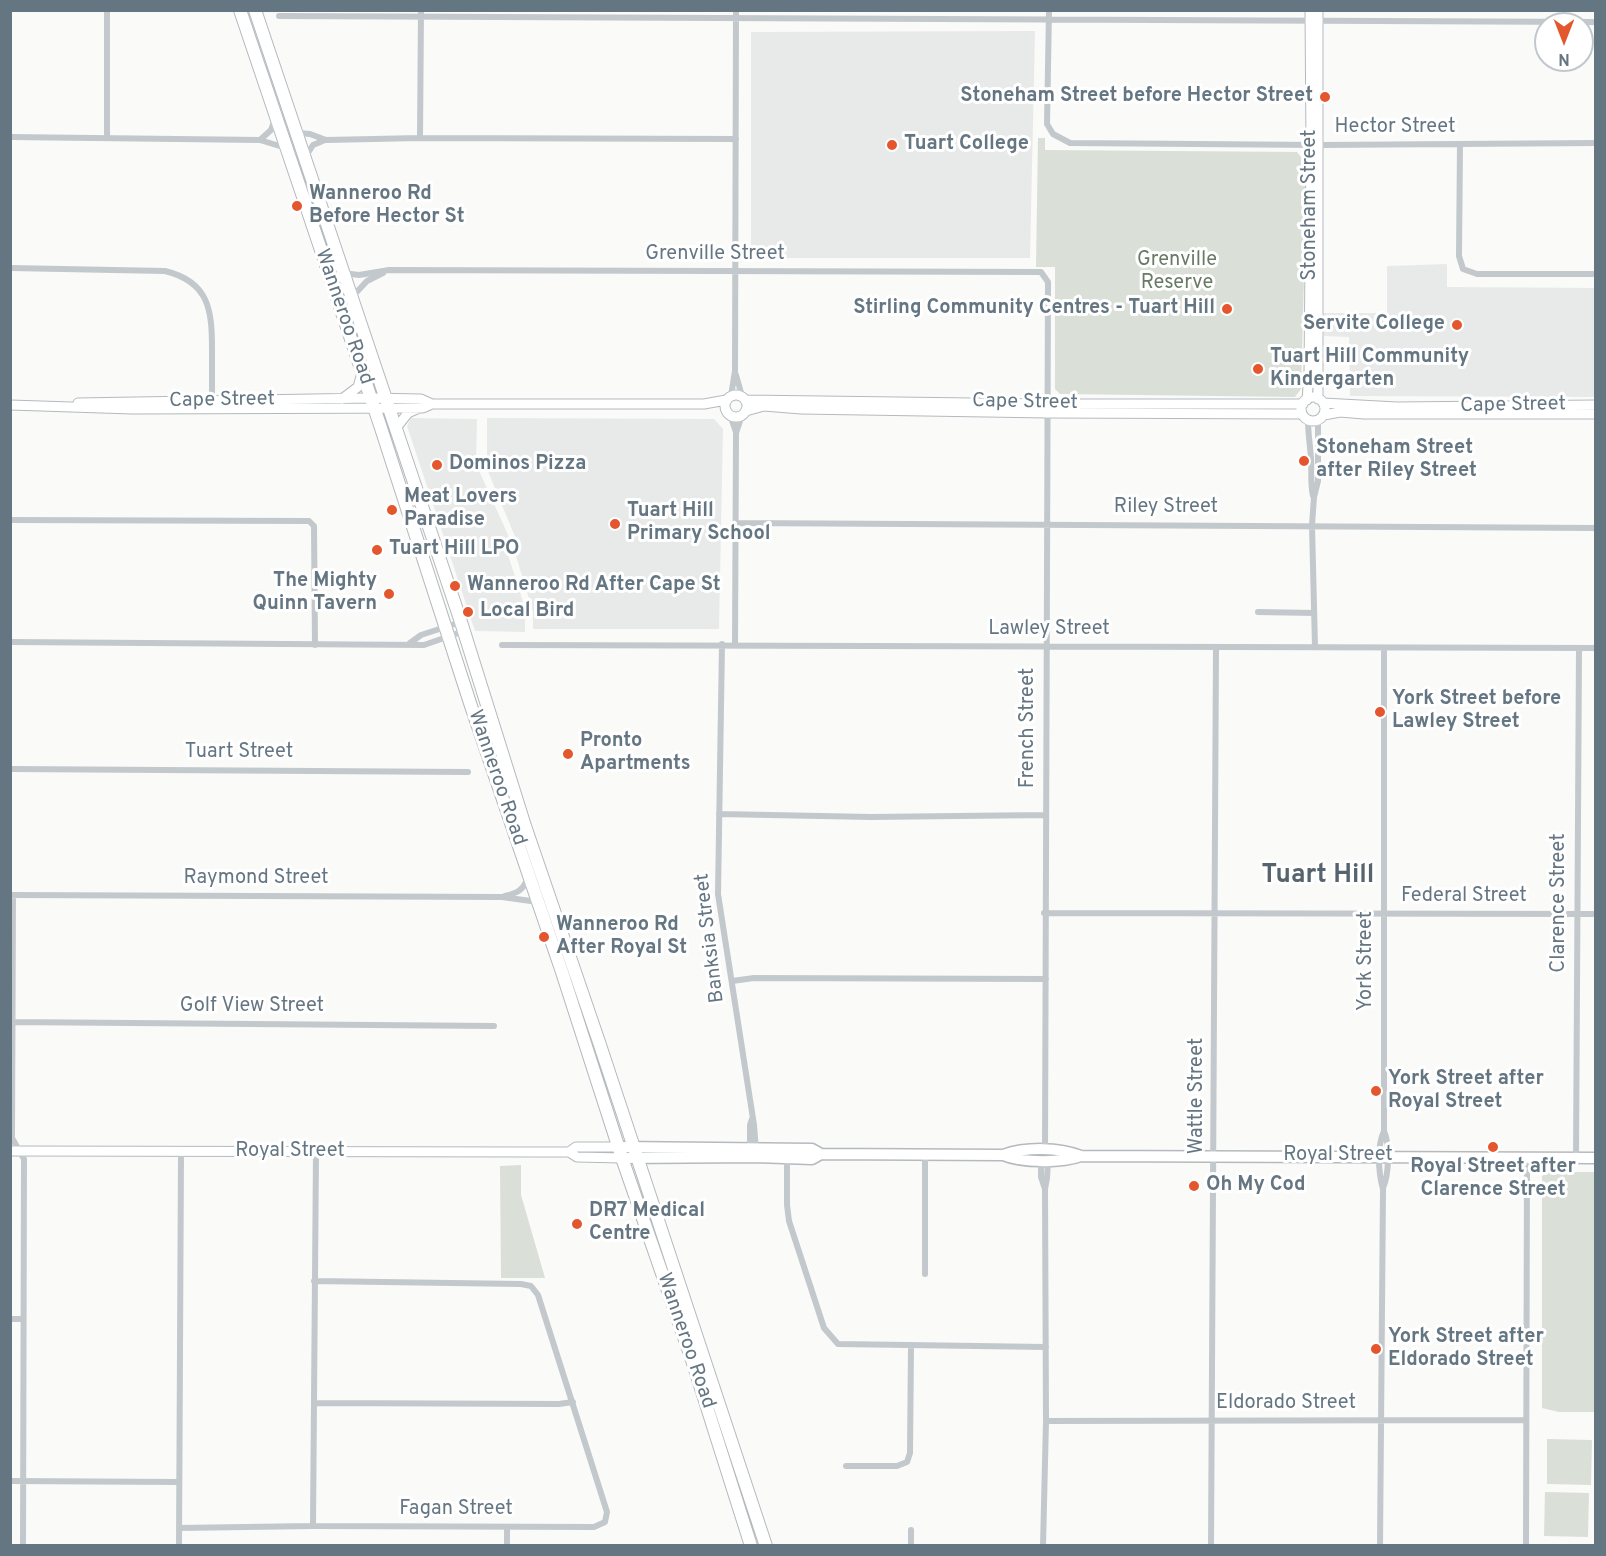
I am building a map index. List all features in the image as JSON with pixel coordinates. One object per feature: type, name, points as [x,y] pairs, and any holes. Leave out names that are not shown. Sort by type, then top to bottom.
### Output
[{"type":"highway","name":"Wanneroo Road","points":[[240,10],[530,874],[620,1152],[692,1360],[751,1545]]},
{"type":"highway","name":"Wanneroo Road","points":[[255,10],[430,529],[525,826],[766,1545]]},
{"type":"highway","points":[[412,527],[418,521],[414,483]]},
{"type":"highway","points":[[430,529],[424,537],[424,546],[439,607]]},
{"type":"main road","name":"Royal Street","points":[[620,1152],[787,1154],[812,1149],[821,1154],[1004,1155],[1015,1160],[1045,1157],[1070,1160],[1081,1156],[1596,1158]]},
{"type":"street","points":[[107,10],[107,138]]},
{"type":"street","points":[[1049,10],[1049,20]]},
{"type":"street","name":"Stoneham Street","points":[[1310,10],[1314,22],[1321,401]]},
{"type":"street","name":"Stoneham Street","points":[[1314,22],[1318,10]]},
{"type":"street","points":[[279,16],[421,13],[736,14],[1049,20],[1596,22]]},
{"type":"street","points":[[420,138],[421,13]]},
{"type":"street","points":[[735,644],[736,433],[728,413],[735,371],[736,14]]},
{"type":"street","name":"Hector Street","points":[[1049,20],[1047,124],[1053,134],[1070,143],[1315,145],[1596,143]]},
{"type":"street","points":[[260,140],[271,130],[276,116]]},
{"type":"street","points":[[297,133],[310,134],[326,140]]},
{"type":"street","points":[[10,137],[260,140],[286,148]]},
{"type":"street","points":[[305,158],[313,145],[326,140],[736,139]]},
{"type":"street","points":[[1460,144],[1459,256],[1463,269],[1477,274],[1596,274]]},
{"type":"street","name":"Stoneham Street","points":[[1314,497],[1310,481],[1311,457],[1305,409],[1309,387],[1315,145]]},
{"type":"street","points":[[10,268],[165,271],[186,278],[202,295],[211,312],[212,406]]},
{"type":"street","points":[[351,298],[367,281],[389,270]]},
{"type":"street","name":"Grenville Street","points":[[343,273],[359,275],[389,270],[1041,272]]},
{"type":"street","name":"French Street","points":[[1041,272],[1048,282],[1044,913],[1047,1178],[1045,1189],[1046,1421],[1043,1545]]},
{"type":"street","points":[[735,371],[744,398],[744,413],[736,433]]},
{"type":"street","points":[[342,399],[357,387],[362,373]]},
{"type":"street","name":"Cape Street","points":[[387,403],[419,408],[432,404],[704,404],[729,398],[744,398],[1048,408]]},
{"type":"street","name":"Cape Street","points":[[10,399],[70,403],[212,406],[342,399],[372,403]]},
{"type":"street","name":"Cape Street","points":[[10,405],[83,409],[387,403],[421,399],[432,404]]},
{"type":"street","points":[[1321,401],[1321,417]]},
{"type":"street","name":"Cape Street","points":[[1305,409],[1321,401],[1397,407],[1596,405]]},
{"type":"street","name":"Cape Street","points":[[704,404],[736,417],[764,406],[801,409],[1305,409],[1321,417],[1340,412],[1365,414],[1596,414]]},
{"type":"street","points":[[396,428],[408,413],[419,408]]},
{"type":"street","name":"Stoneham Street","points":[[1315,647],[1312,525],[1314,497],[1318,481],[1321,417]]},
{"type":"street","points":[[10,520],[309,521],[314,526],[315,645]]},
{"type":"street","name":"Riley Street","points":[[736,523],[1596,528]]},
{"type":"street","points":[[1258,612],[1314,613]]},
{"type":"street","points":[[10,642],[424,645],[447,632],[462,627]]},
{"type":"street","points":[[410,644],[421,635],[447,632],[462,627]]},
{"type":"street","name":"Banksia Street","points":[[722,644],[718,894],[752,1119],[750,1125],[753,1152]]},
{"type":"street","name":"Lawley Street","points":[[502,645],[1596,648]]},
{"type":"street","name":"Wattle Street","points":[[1211,1545],[1216,647]]},
{"type":"street","name":"York Street","points":[[1380,1545],[1383,1189],[1386,1180],[1383,1156],[1388,1139],[1384,1131],[1384,648]]},
{"type":"street","name":"Clarence Street","points":[[1576,1158],[1579,648]]},
{"type":"street","name":"Tuart Street","points":[[10,769],[468,772]]},
{"type":"street","points":[[718,814],[872,817],[1045,815]]},
{"type":"street","points":[[502,897],[518,893],[523,889],[530,874]]},
{"type":"street","points":[[12,895],[12,1138],[15,1151],[24,1159],[23,1545]]},
{"type":"street","name":"Raymond Street","points":[[12,895],[502,897],[539,902]]},
{"type":"street","name":"Federal Street","points":[[1044,913],[1596,914]]},
{"type":"street","points":[[732,981],[754,978],[1046,979]]},
{"type":"street","name":"Golf View Street","points":[[11,1022],[494,1026]]},
{"type":"street","name":"Royal Street","points":[[15,1151],[569,1152],[577,1157],[620,1152]]},
{"type":"street","points":[[179,1545],[181,1152]]},
{"type":"street","points":[[313,1526],[316,1152]]},
{"type":"street","points":[[787,1154],[789,1221],[824,1328],[838,1344],[1046,1347]]},
{"type":"street","points":[[925,1155],[925,1274]]},
{"type":"street","points":[[1526,1545],[1527,1157]]},
{"type":"street","points":[[314,1281],[531,1286],[538,1295],[573,1402],[559,1404],[314,1403]]},
{"type":"street","points":[[10,1319],[23,1319]]},
{"type":"street","points":[[846,1466],[897,1466],[907,1462],[910,1453],[911,1346]]},
{"type":"street","name":"Fagan Street","points":[[179,1528],[594,1527],[605,1522],[607,1512],[573,1402]]},
{"type":"street","name":"Eldorado Street","points":[[1046,1421],[1525,1420]]},
{"type":"street","points":[[10,1481],[179,1482]]},
{"type":"street","points":[[507,1527],[507,1545]]},
{"type":"street","points":[[910,1545],[911,1530]]},
{"type":"shaded area","name":"Tuart College","points":[[1035,31],[1030,258],[751,258],[751,32]]},
{"type":"shaded area","name":"Servite College","points":[[1447,264],[1447,287],[1595,288],[1595,397],[1350,396],[1349,337],[1324,336],[1323,313],[1387,313],[1387,266]]},
{"type":"shaded area","points":[[411,418],[477,419],[476,464],[509,537],[509,558],[525,608],[525,632],[475,631],[407,426]]},
{"type":"shaded area","name":"Tuart Hill Primary School","points":[[487,418],[714,419],[723,429],[719,629],[533,629],[533,612],[516,556],[516,539],[487,469]]},
{"type":"green space","name":"Grenville Reserve","points":[[1038,138],[1045,138],[1045,150],[1297,152],[1307,165],[1301,389],[1295,397],[1060,394],[1055,389],[1055,267],[1036,267]]},
{"type":"green space","points":[[521,1165],[521,1195],[545,1278],[501,1278],[500,1166]]},
{"type":"green space","points":[[1549,1172],[1595,1172],[1595,1412],[1559,1412],[1542,1408],[1542,1176]]},
{"type":"green space","points":[[1547,1439],[1592,1440],[1591,1485],[1547,1484]]},
{"type":"green space","points":[[1545,1492],[1589,1493],[1588,1537],[1544,1536]]},
{"type":"place","name":"Stoneham Street before Hector Street","points":[[1325,97]]},
{"type":"place","name":"Tuart College","points":[[892,145]]},
{"type":"place","name":"Wanneroo Rd Before Hector St","points":[[297,206]]},
{"type":"place","name":"Stirling Community Centres - Tuart Hill","points":[[1227,309]]},
{"type":"place","name":"Servite College","points":[[1457,325]]},
{"type":"place","name":"Tuart Hill Community Kindergarten","points":[[1258,369]]},
{"type":"place","name":"Stoneham Street after Riley Street","points":[[1304,461]]},
{"type":"place","name":"Dominos Pizza","points":[[437,465]]},
{"type":"place","name":"Meat Lovers Paradise","points":[[392,510]]},
{"type":"place","name":"Tuart Hill Primary School","points":[[615,524]]},
{"type":"place","name":"Tuart Hill LPO","points":[[377,550]]},
{"type":"place","name":"Wanneroo Rd After Cape St","points":[[455,586]]},
{"type":"place","name":"The Mighty Quinn Tavern","points":[[389,594]]},
{"type":"place","name":"Local Bird","points":[[468,612]]},
{"type":"place","name":"York Street before Lawley Street","points":[[1380,712]]},
{"type":"place","name":"Pronto Apartments","points":[[568,754]]},
{"type":"place","name":"Wanneroo Rd After Royal St","points":[[544,937]]},
{"type":"place","name":"York Street after Royal Street","points":[[1376,1091]]},
{"type":"place","name":"Royal Street after Clarence Street","points":[[1493,1147]]},
{"type":"place","name":"Oh My Cod","points":[[1194,1186]]},
{"type":"place","name":"DR7 Medical Centre","points":[[577,1224]]},
{"type":"place","name":"York Street after Eldorado Street","points":[[1376,1349]]},
{"type":"district","name":"Tuart Hill","points":[[1318,877]]}]
